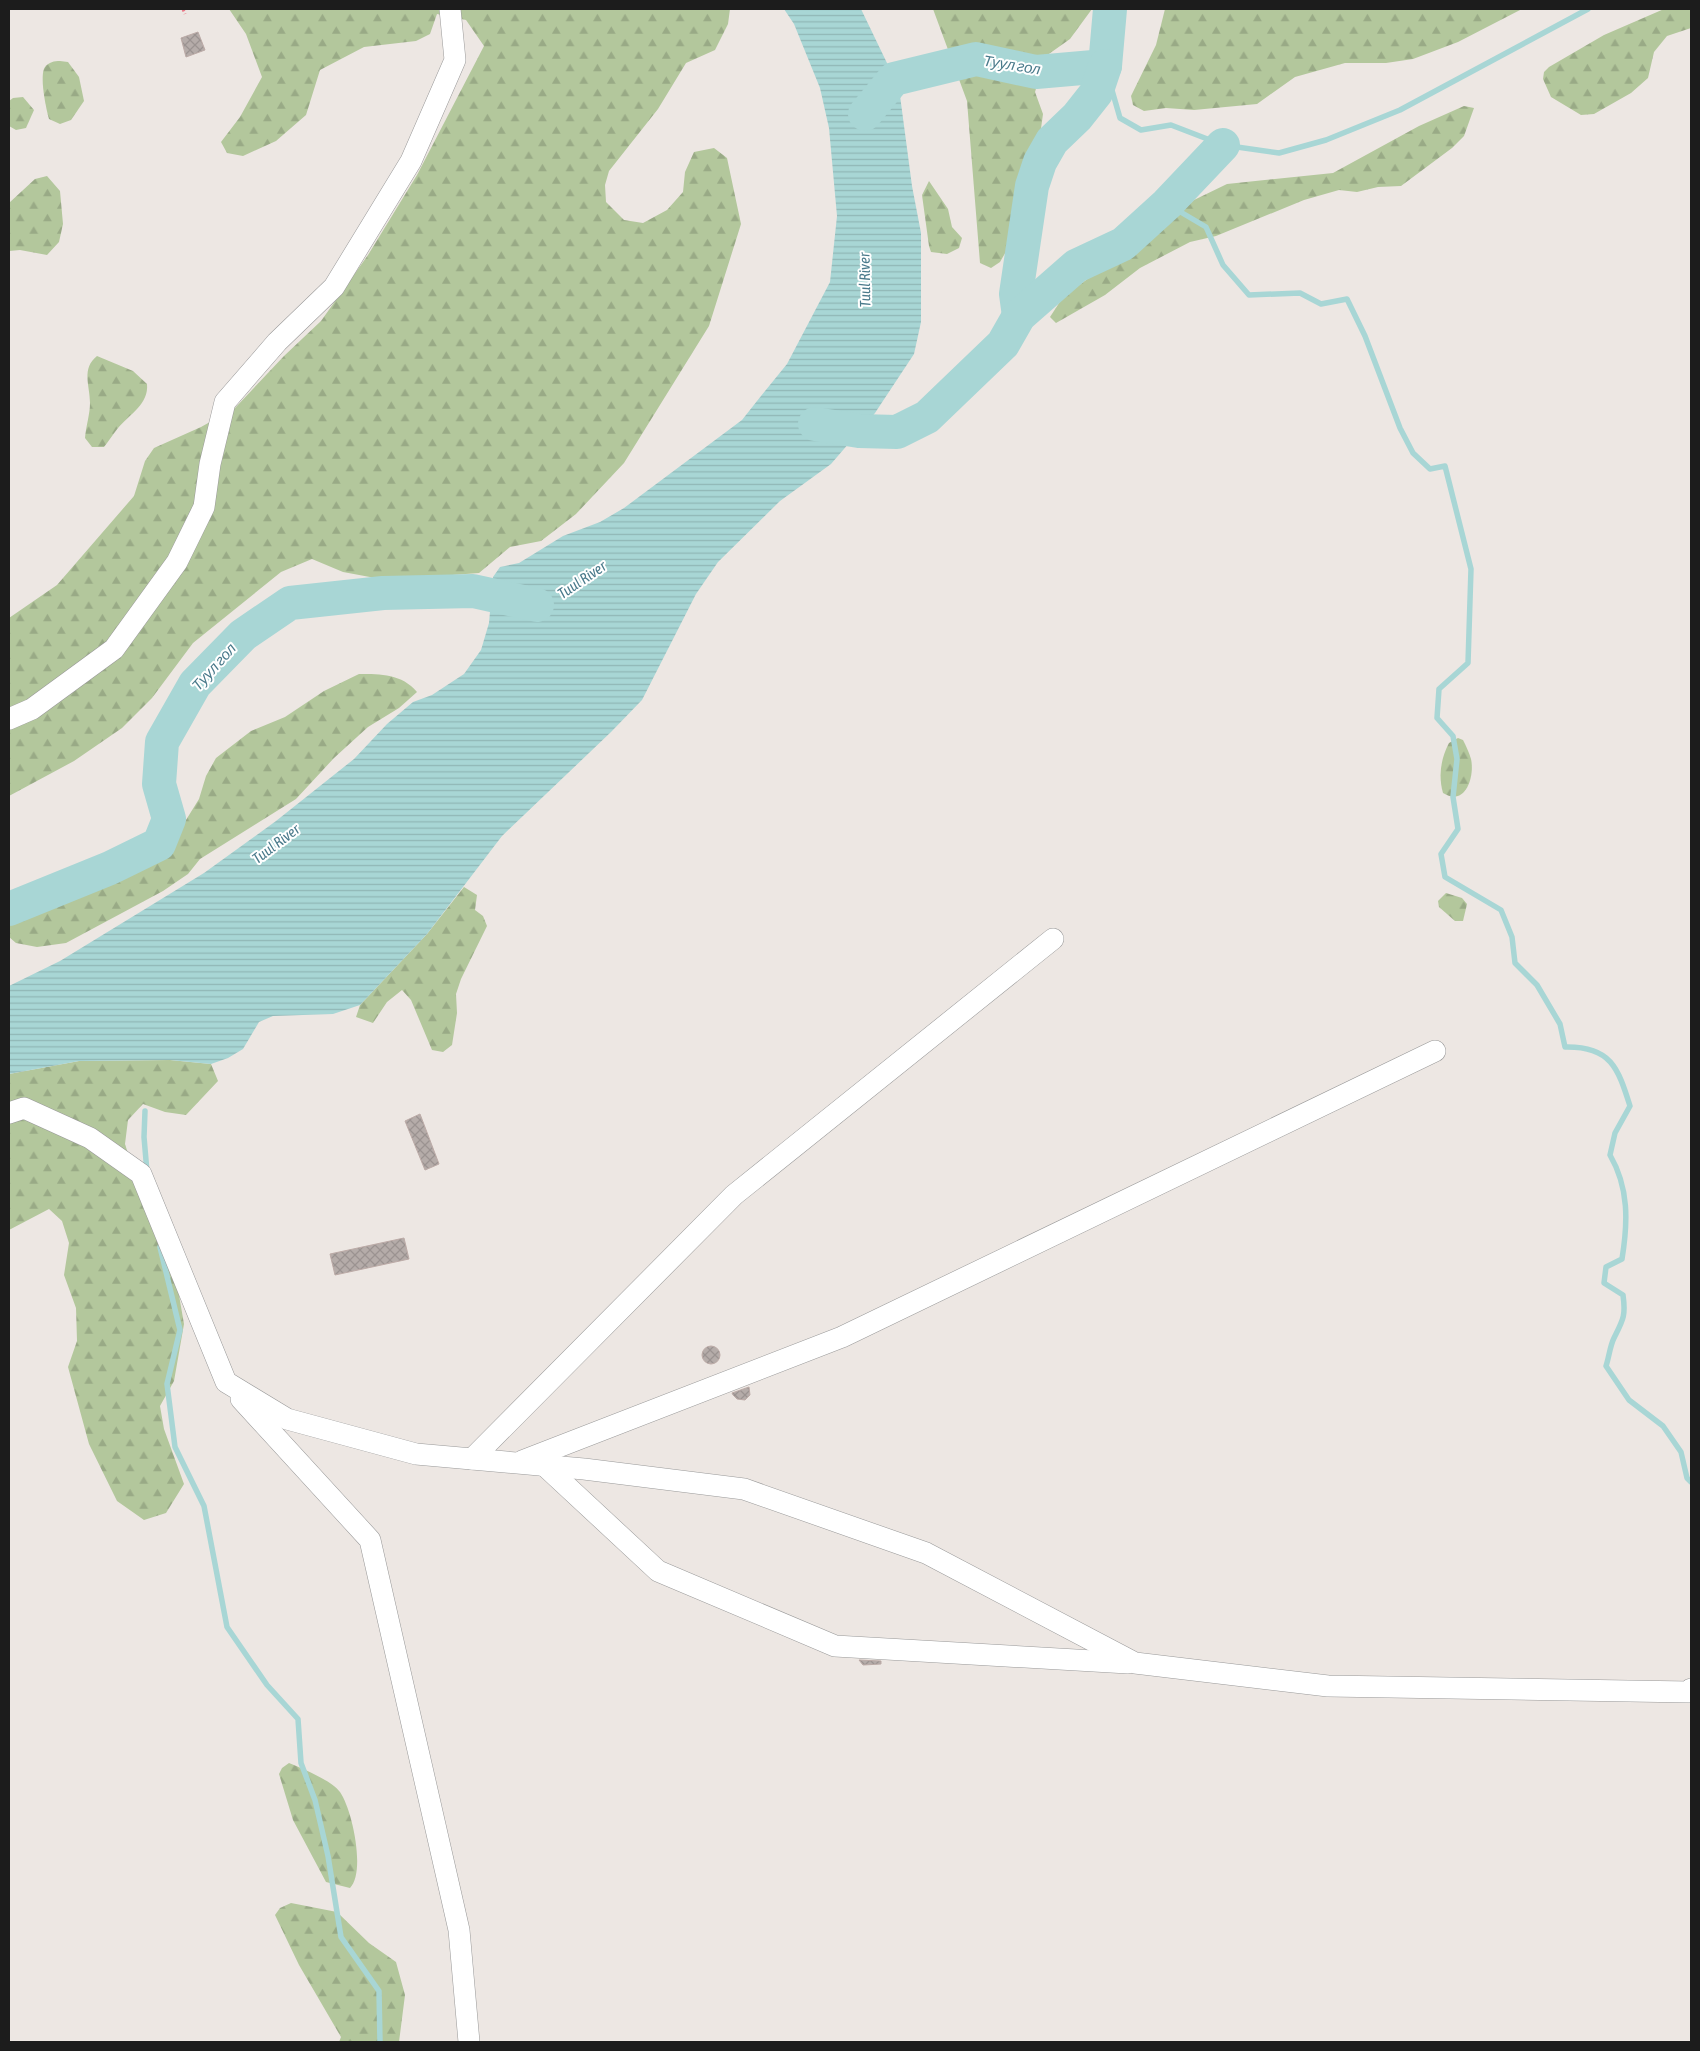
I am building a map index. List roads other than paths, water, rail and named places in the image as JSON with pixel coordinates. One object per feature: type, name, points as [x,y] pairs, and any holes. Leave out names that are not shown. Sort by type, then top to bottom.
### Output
[{"type":"street","points":[[9,719],[32,709],[114,649],[176,562],[204,507],[210,464],[225,402],[278,342],[334,287],[411,162],[456,60],[450,9]]},
{"type":"street","points":[[472,1459],[734,1195],[1053,940]]},
{"type":"street","points":[[517,1463],[842,1337],[1435,1051]]},
{"type":"street","points":[[9,1113],[24,1108],[90,1138],[140,1174],[226,1382],[370,1540],[459,1930],[469,2042]]},
{"type":"street","points":[[226,1382],[287,1419],[416,1454],[744,1488],[926,1553],[1135,1663]]},
{"type":"street","points":[[546,1466],[658,1571],[835,1646],[1135,1663],[1328,1686],[1689,1692],[1691,1689]]},
{"type":"water","name":"Tuul River","points":[[784,9],[861,9],[899,88],[912,186],[921,233],[921,322],[914,354],[875,413],[831,464],[780,501],[718,562],[696,594],[642,700],[502,836],[427,934],[360,1005],[333,1014],[273,1016],[259,1022],[243,1049],[228,1058],[211,1064],[170,1060],[79,1061],[9,1074],[9,986],[60,961],[204,873],[276,821],[354,759],[387,724],[413,702],[432,695],[464,674],[481,650],[489,623],[493,577],[500,567],[519,563],[563,536],[600,522],[624,508],[742,420],[787,364],[830,282],[837,216],[829,128],[820,88],[794,24]]},
{"type":"waterway","name":"Туул гол","points":[[865,114],[894,79],[976,59],[1036,72],[1105,66],[1110,9]]},
{"type":"waterway","points":[[1105,66],[1120,118],[1141,130],[1171,125],[1223,145],[1279,153],[1326,140],[1400,110],[1588,9]]},
{"type":"waterway","points":[[1019,316],[1016,294],[1032,186],[1040,162],[1052,141],[1077,117],[1096,93],[1105,66]]},
{"type":"waterway","points":[[815,424],[859,431],[897,432],[927,417],[1003,344],[1019,316],[1076,266],[1123,244],[1167,204],[1223,145]]},
{"type":"waterway","points":[[1167,204],[1206,227],[1223,265],[1249,295],[1300,293],[1321,304],[1347,299],[1365,336],[1400,428],[1413,453],[1430,469],[1445,466],[1471,569],[1468,663],[1439,689],[1437,718],[1453,736],[1457,759],[1453,797],[1458,829],[1441,854],[1445,877],[1501,910],[1512,937],[1515,963],[1537,985],[1560,1024],[1565,1047],[1593,1050],[1603,1055],[1616,1070],[1621,1081],[1630,1106],[1615,1133],[1610,1155],[1621,1180],[1624,1193],[1625,1232],[1622,1259],[1606,1267],[1604,1283],[1623,1295],[1624,1308],[1623,1318],[1613,1341],[1606,1366],[1629,1400],[1663,1426],[1681,1452],[1687,1478],[1691,1482]]},
{"type":"waterway","name":"Туул гол","points":[[9,909],[110,868],[159,844],[169,819],[159,784],[162,742],[195,684],[243,635],[290,603],[383,593],[473,591],[537,605]]},
{"type":"waterway","points":[[145,1111],[144,1137],[147,1172]]},
{"type":"waterway","points":[[160,1247],[180,1330],[167,1384],[175,1447],[204,1506],[227,1627],[267,1685],[298,1719],[301,1763],[315,1800],[328,1856],[341,1937],[379,1991],[380,2042]]}]
